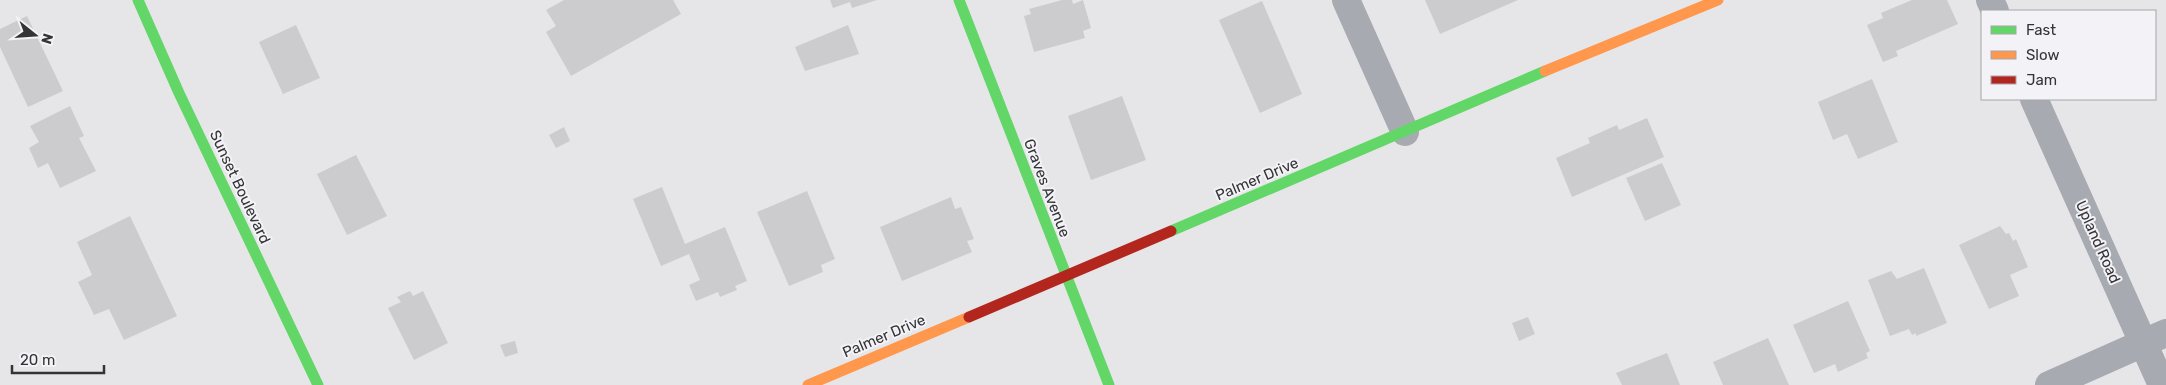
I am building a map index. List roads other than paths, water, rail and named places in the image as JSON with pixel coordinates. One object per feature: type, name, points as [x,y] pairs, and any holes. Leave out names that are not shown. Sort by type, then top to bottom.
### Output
[{"type":"street","name":"Sunset Boulevard","points":[[138,0],[183,102],[318,385]]},
{"type":"street","name":"Graves Avenue","points":[[959,0],[1109,385]]},
{"type":"street","points":[[1346,0],[1405,132]]},
{"type":"street","name":"Palmer Drive","points":[[808,385],[1405,132],[1571,59],[1718,0]]},
{"type":"street","name":"Upland Road","points":[[2035,100],[2155,338],[2162,385]]},
{"type":"street","points":[[2049,385],[2155,338]]}]
